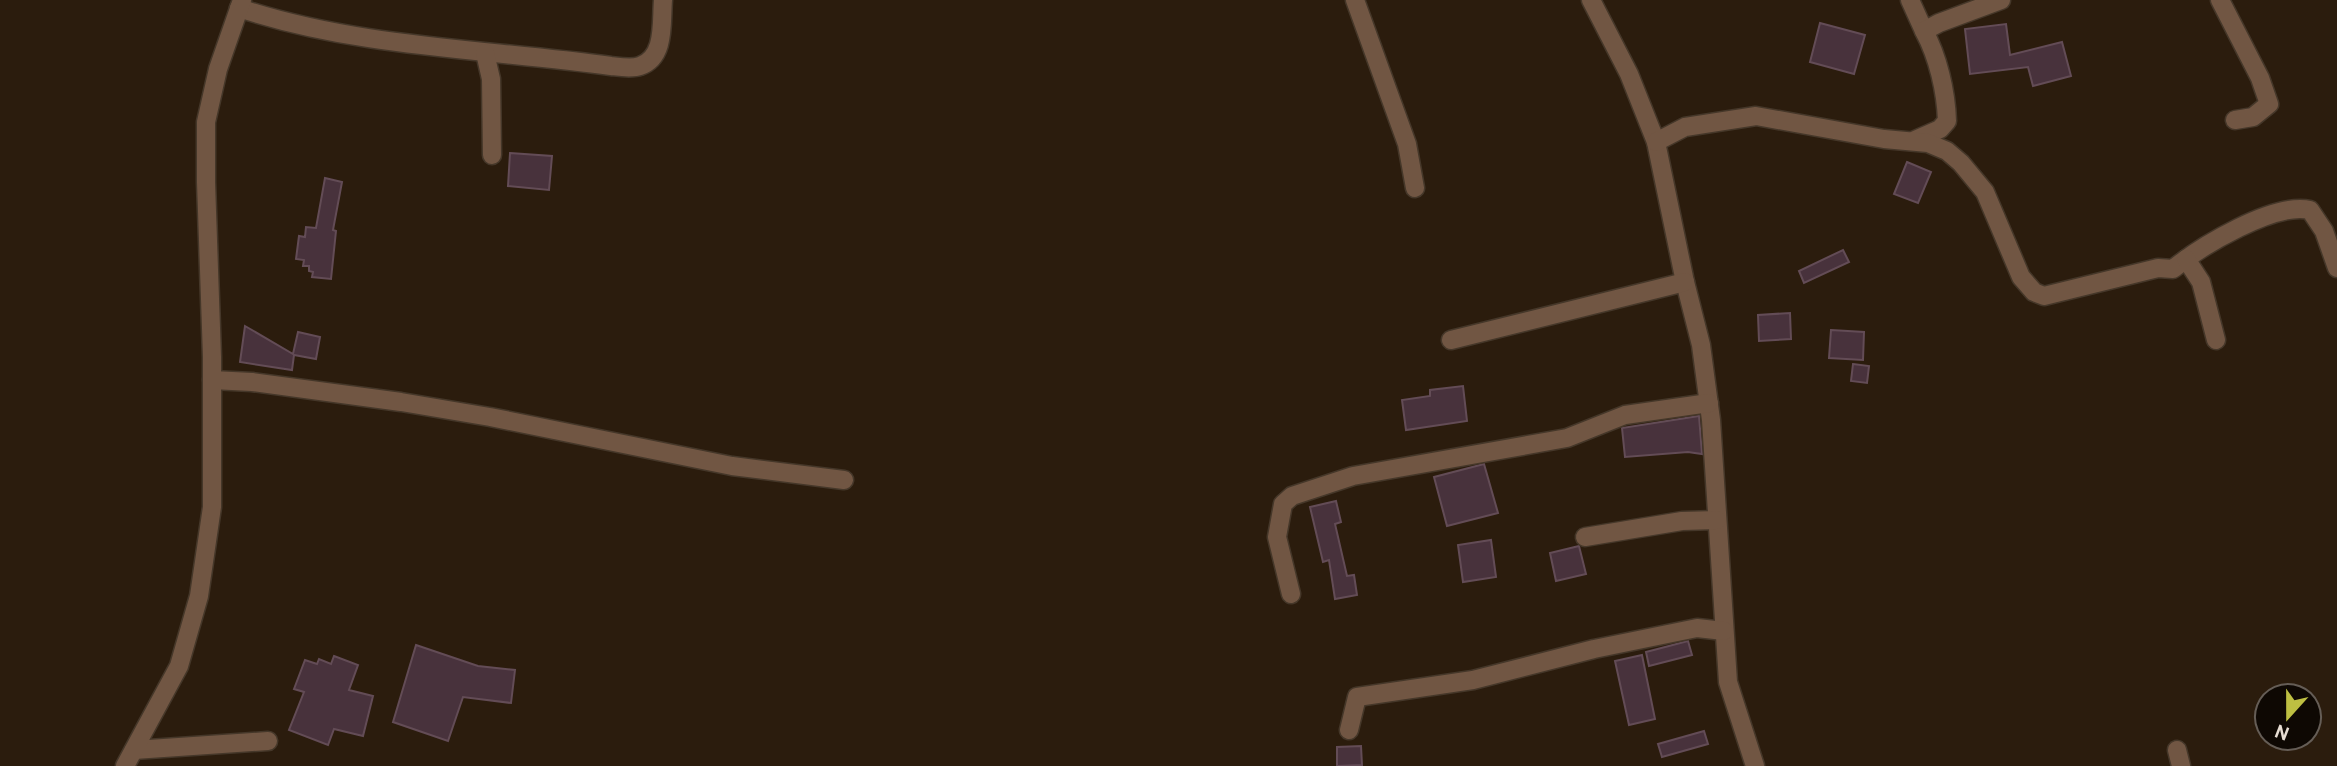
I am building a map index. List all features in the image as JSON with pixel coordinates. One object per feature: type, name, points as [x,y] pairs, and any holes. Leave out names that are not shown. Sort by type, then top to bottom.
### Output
[{"type":"street","points":[[130,758],[179,666],[199,596],[212,507],[206,122],[218,69],[241,4],[270,19],[383,41],[638,67],[652,59],[659,46],[663,0]]},
{"type":"street","points":[[1355,0],[1407,144],[1415,188]]},
{"type":"street","points":[[1591,0],[1629,74],[1656,142],[1701,345],[1709,403],[1728,682],[1755,766]]},
{"type":"street","points":[[1910,0],[1929,40],[1943,86],[1947,121],[1940,129],[1915,140]]},
{"type":"street","points":[[1924,31],[2001,0]]},
{"type":"street","points":[[2220,0],[2260,78],[2269,104],[2253,117],[2235,120]]},
{"type":"street","points":[[485,53],[491,79],[492,155]]},
{"type":"street","points":[[1656,142],[1685,127],[1756,116],[1884,139],[1928,142],[1961,163],[1985,192],[2021,278],[2034,292],[2044,296],[2158,268],[2173,269],[2249,222],[2299,207],[2310,210],[2324,231],[2337,268]]},
{"type":"street","points":[[2186,259],[2201,282],[2216,340]]},
{"type":"street","points":[[1451,340],[1685,282]]},
{"type":"street","points":[[212,380],[252,382],[401,402],[490,417],[732,466],[844,480]]},
{"type":"street","points":[[1291,594],[1277,537],[1283,504],[1292,496],[1353,476],[1567,438],[1625,415],[1709,403]]},
{"type":"street","points":[[1585,537],[1682,520],[1717,520]]},
{"type":"street","points":[[1349,730],[1357,697],[1474,680],[1594,649],[1697,628],[1724,631]]},
{"type":"street","points":[[130,758],[268,741]]},
{"type":"building","points":[[1820,23],[1865,35],[1854,74],[1810,62]]},
{"type":"building","points":[[2006,24],[2010,55],[2062,42],[2071,76],[2033,86],[2028,67],[1970,74],[1965,29]]},
{"type":"building","points":[[510,153],[552,156],[549,190],[508,186]]},
{"type":"building","points":[[1907,162],[1931,172],[1918,203],[1894,194]]},
{"type":"building","points":[[325,178],[342,182],[333,230],[336,231],[331,279],[312,277],[313,272],[309,271],[309,266],[303,266],[304,260],[296,259],[299,236],[305,237],[306,227],[316,228]]},
{"type":"building","points":[[1843,250],[1849,262],[1804,283],[1799,271]]},
{"type":"building","points":[[1790,313],[1791,339],[1759,341],[1758,315]]},
{"type":"building","points":[[245,326],[293,354],[298,332],[320,337],[316,359],[294,355],[292,370],[240,362]]},
{"type":"building","points":[[1831,330],[1864,332],[1863,360],[1829,358]]},
{"type":"building","points":[[1853,364],[1869,366],[1867,383],[1851,381]]},
{"type":"building","points":[[1463,386],[1467,421],[1406,430],[1402,400],[1430,396],[1430,390]]},
{"type":"building","points":[[1699,416],[1702,454],[1688,452],[1625,457],[1622,428]]},
{"type":"building","points":[[1484,464],[1498,513],[1447,526],[1434,477]]},
{"type":"building","points":[[1336,501],[1341,522],[1335,524],[1347,576],[1354,575],[1357,595],[1335,599],[1329,560],[1323,562],[1310,507]]},
{"type":"building","points":[[1491,540],[1496,577],[1463,582],[1458,545]]},
{"type":"building","points":[[1579,546],[1586,574],[1556,581],[1550,553]]},
{"type":"building","points":[[1688,641],[1692,655],[1649,666],[1646,652]]},
{"type":"building","points":[[416,645],[478,666],[515,670],[511,703],[463,697],[448,741],[393,722]]},
{"type":"building","points":[[1642,655],[1655,719],[1629,725],[1615,661]]},
{"type":"building","points":[[334,656],[358,665],[349,690],[373,696],[363,736],[334,729],[328,745],[289,730],[304,692],[294,689],[305,660],[317,664],[319,659],[331,664]]},
{"type":"building","points":[[1704,731],[1708,744],[1662,757],[1658,744]]},
{"type":"building","points":[[1361,746],[1362,765],[1337,766],[1337,747]]}]
